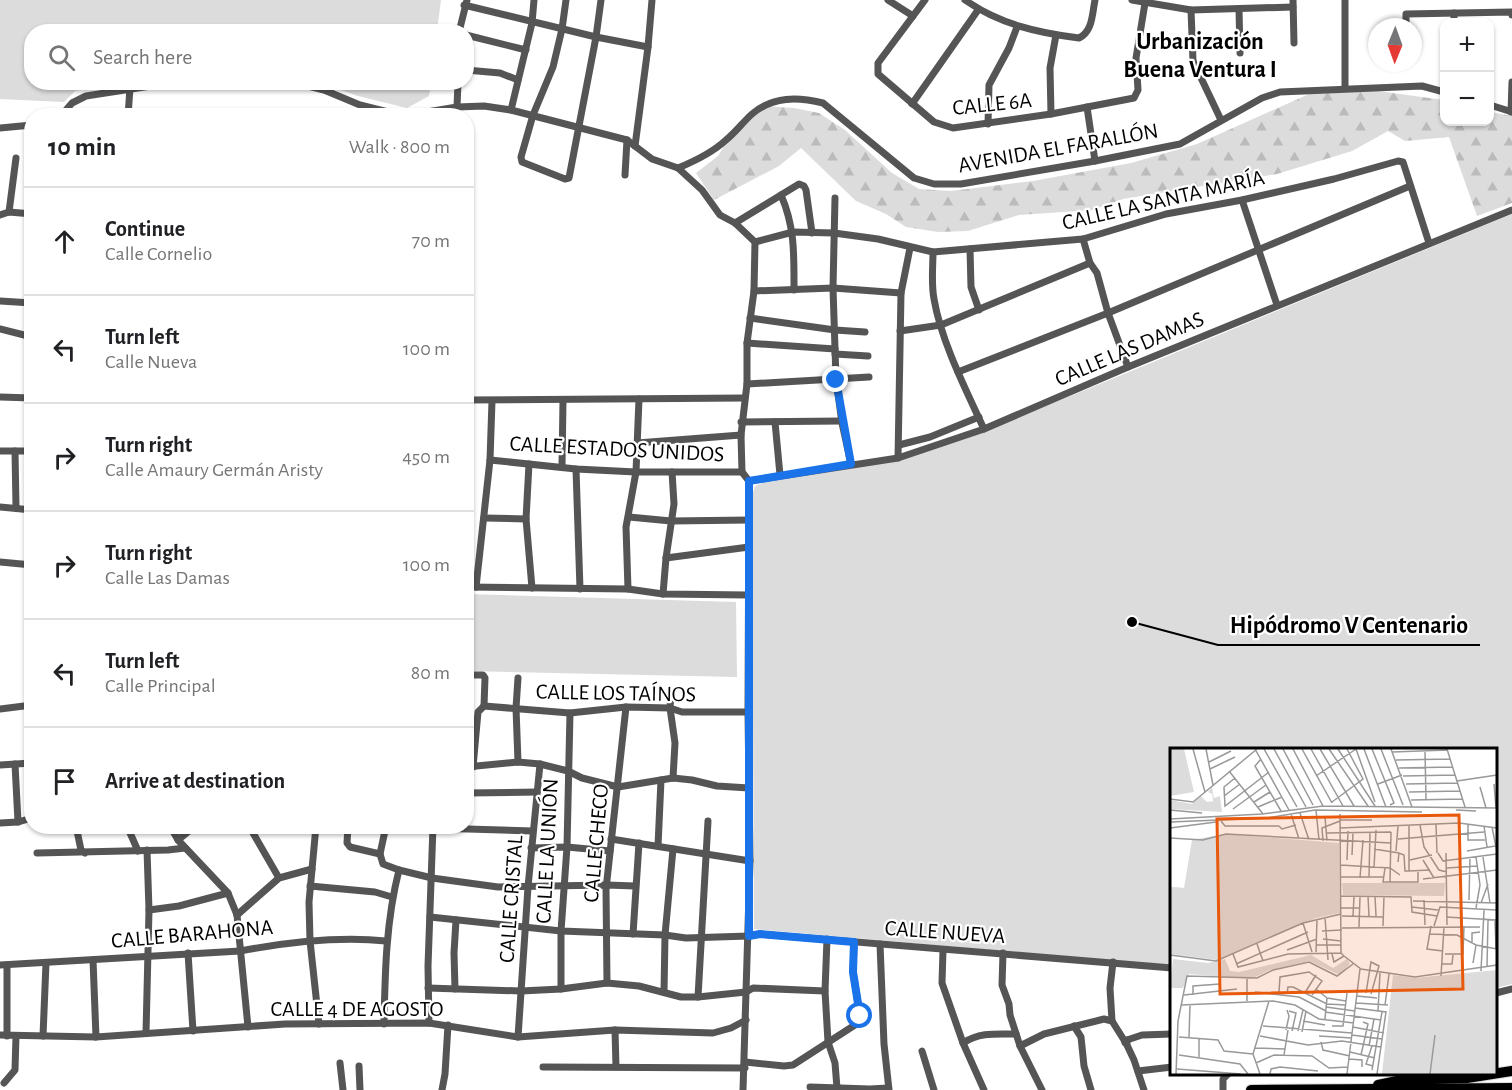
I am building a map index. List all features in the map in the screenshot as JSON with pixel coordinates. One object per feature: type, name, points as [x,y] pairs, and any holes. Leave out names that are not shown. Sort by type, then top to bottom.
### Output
[{"type":"main road","points":[[1497,1073],[1512,1071]]},
{"type":"main road","points":[[1362,1090],[1402,1080],[1483,1075]]},
{"type":"main road","points":[[1251,1090],[1512,1088]]},
{"type":"street","points":[[511,111],[532,22],[534,0]]},
{"type":"street","points":[[566,0],[553,67],[533,115],[520,158],[522,162],[566,179],[569,178],[601,0]]},
{"type":"street","points":[[635,146],[652,0]]},
{"type":"street","points":[[888,0],[913,16],[925,0]]},
{"type":"street","points":[[966,0],[978,10],[1017,27],[1079,38],[1089,29],[1095,0]]},
{"type":"street","points":[[1132,0],[1191,10],[1239,9],[1293,4],[1294,43]]},
{"type":"street","points":[[1344,88],[1345,0]]},
{"type":"street","points":[[461,24],[465,3],[532,22],[648,47]]},
{"type":"street","name":"CALLE 6A","points":[[913,16],[878,63],[878,74],[934,122],[953,128],[1051,114],[1134,98],[1137,94],[1136,58],[1145,3]]},
{"type":"street","points":[[1239,9],[1240,53]]},
{"type":"street","points":[[912,104],[978,10]]},
{"type":"street","points":[[1191,10],[1193,61],[1221,120]]},
{"type":"street","points":[[1454,13],[1454,18]]},
{"type":"street","points":[[1406,18],[1406,14],[1512,14]]},
{"type":"street","points":[[988,124],[989,85],[1011,45],[1017,27]]},
{"type":"street","points":[[1051,114],[1050,68],[1056,35]]},
{"type":"street","points":[[474,37],[526,50]]},
{"type":"street","points":[[474,71],[500,73],[518,80]]},
{"type":"street","points":[[1494,106],[1511,112],[1512,82]]},
{"type":"street","name":"AVENIDA EL FARALLÓN","points":[[678,168],[696,161],[718,147],[757,110],[770,102],[782,99],[823,103],[831,107],[908,174],[926,182],[965,184],[1180,144],[1271,94],[1344,88],[1422,86],[1440,91]]},
{"type":"street","points":[[68,108],[72,103],[86,96],[119,90]]},
{"type":"street","points":[[129,108],[130,90]]},
{"type":"street","points":[[324,90],[372,108]]},
{"type":"street","points":[[457,107],[458,90]]},
{"type":"street","points":[[451,108],[484,106],[533,115],[577,129],[627,140],[652,159],[678,168],[702,190],[720,215],[735,223],[755,242],[754,291],[747,343],[747,384],[741,423],[742,472],[749,481],[750,861],[743,1090]]},
{"type":"street","points":[[1087,107],[1095,161]]},
{"type":"street","points":[[0,128],[24,126]]},
{"type":"street","points":[[625,175],[627,140]]},
{"type":"street","points":[[9,212],[16,158]]},
{"type":"street","name":"CALLE LA SANTA MARÍA","points":[[755,242],[793,232],[834,233],[878,239],[933,252],[1083,239],[1166,214],[1334,179],[1398,161],[1402,162],[1410,186]]},
{"type":"street","points":[[735,223],[800,184],[804,186],[812,233]]},
{"type":"street","points":[[958,372],[1108,313],[1410,186],[1429,243]]},
{"type":"street","points":[[781,195],[789,212],[793,232],[794,290]]},
{"type":"street","points":[[835,198],[833,288],[836,380],[851,464]]},
{"type":"street","points":[[1242,200],[1277,305]]},
{"type":"street","name":"CALLE LAS DAMAS","points":[[749,481],[898,458],[984,429],[1277,305],[1512,210]]},
{"type":"street","points":[[0,215],[9,212],[24,213]]},
{"type":"street","points":[[1083,239],[1090,263],[1097,273],[1108,313],[1128,367]]},
{"type":"street","points":[[898,458],[901,293],[910,248]]},
{"type":"street","points":[[970,249],[970,287],[979,310]]},
{"type":"street","points":[[933,252],[933,298],[958,372],[984,429]]},
{"type":"street","points":[[900,331],[941,325],[1090,263]]},
{"type":"street","points":[[754,291],[833,288],[901,293]]},
{"type":"street","points":[[0,301],[24,302]]},
{"type":"street","points":[[750,318],[865,332]]},
{"type":"street","points":[[0,329],[24,335]]},
{"type":"street","points":[[747,343],[868,356]]},
{"type":"street","points":[[747,384],[869,377]]},
{"type":"street","points":[[0,397],[24,398]]},
{"type":"street","points":[[474,400],[744,398]]},
{"type":"street","points":[[627,590],[626,527],[636,472],[639,399]]},
{"type":"street","points":[[561,467],[563,400]]},
{"type":"street","points":[[492,401],[490,460],[476,587],[627,590],[663,594],[748,594]]},
{"type":"street","points":[[899,445],[930,437],[979,417]]},
{"type":"street","points":[[741,423],[842,420]]},
{"type":"street","points":[[775,422],[780,475]]},
{"type":"street","points":[[637,443],[741,435]]},
{"type":"street","points":[[15,450],[16,507]]},
{"type":"street","points":[[0,451],[24,451]]},
{"type":"street","name":"CALLE ESTADOS UNIDOS","points":[[490,460],[576,469],[636,472],[742,472]]},
{"type":"street","points":[[529,464],[526,519],[532,588]]},
{"type":"street","points":[[576,469],[580,589]]},
{"type":"street","points":[[663,594],[674,504],[672,472]]},
{"type":"street","points":[[0,507],[24,508]]},
{"type":"street","points":[[629,517],[671,521],[749,520]]},
{"type":"street","points":[[484,518],[526,519]]},
{"type":"street","points":[[666,558],[749,547]]},
{"type":"street","points":[[0,562],[24,564]]},
{"type":"street","points":[[474,675],[483,675],[486,683],[484,706],[478,711],[474,739]]},
{"type":"street","points":[[518,678],[516,708],[518,762]]},
{"type":"street","points":[[671,692],[670,708],[675,743],[673,778]]},
{"type":"street","points":[[0,709],[24,706]]},
{"type":"street","name":"CALLE LOS TAÍNOS","points":[[484,706],[570,713],[626,707],[670,708],[682,712],[748,712]]},
{"type":"street","name":"CALLE CHECO","points":[[607,983],[607,885],[626,707]]},
{"type":"street","name":"CALLE LA UNIÓN","points":[[561,989],[561,931],[567,847],[570,713]]},
{"type":"street","points":[[474,767],[518,762],[540,764],[618,787],[673,778],[717,786],[749,788]]},
{"type":"street","points":[[0,765],[24,763]]},
{"type":"street","points":[[15,764],[18,822]]},
{"type":"street","name":"CALLE CRISTAL","points":[[518,1036],[531,848],[540,764]]},
{"type":"street","points":[[658,846],[661,780]]},
{"type":"street","points":[[474,793],[537,792]]},
{"type":"street","points":[[0,824],[24,820]]},
{"type":"street","points":[[698,997],[708,821]]},
{"type":"street","points":[[474,829],[533,831]]},
{"type":"street","points":[[78,834],[81,850],[85,853]]},
{"type":"street","points":[[131,834],[138,850]]},
{"type":"street","points":[[175,834],[228,894],[237,915],[248,1027]]},
{"type":"street","points":[[178,840],[185,834]]},
{"type":"street","points":[[254,834],[279,878]]},
{"type":"street","points":[[315,834],[310,886],[310,941],[319,1024]]},
{"type":"street","points":[[348,834],[347,843],[350,847],[380,854]]},
{"type":"street","points":[[384,834],[380,854],[383,864],[432,878],[498,887],[635,886]]},
{"type":"street","points":[[429,1023],[433,834]]},
{"type":"street","points":[[611,839],[750,861]]},
{"type":"street","points":[[633,934],[639,843]]},
{"type":"street","points":[[531,848],[567,847],[610,850]]},
{"type":"street","points":[[37,853],[185,848]]},
{"type":"street","points":[[664,992],[665,935],[673,849]]},
{"type":"street","points":[[146,1033],[147,850]]},
{"type":"street","points":[[237,915],[279,878],[312,868]]},
{"type":"street","points":[[384,1024],[386,941],[392,897],[399,870]]},
{"type":"street","points":[[310,886],[375,892],[392,897]]},
{"type":"street","points":[[148,910],[179,906],[228,894]]},
{"type":"street","name":"CALLE NUEVA","points":[[430,917],[561,931],[665,935],[686,938],[760,934],[1170,968]]},
{"type":"street","points":[[454,989],[456,920]]},
{"type":"street","name":"CALLE BARAHONA","points":[[4,965],[240,951],[310,941],[356,938],[386,941]]},
{"type":"street","points":[[827,939],[825,991],[828,1042],[834,1063],[837,1088]]},
{"type":"street","points":[[543,1067],[789,1066],[858,1023],[860,1016],[853,972],[854,942]]},
{"type":"street","points":[[810,1087],[889,1089],[884,1044],[880,944]]},
{"type":"street","points":[[943,950],[942,983],[963,1043],[984,1090]]},
{"type":"street","points":[[188,953],[193,1031]]},
{"type":"street","points":[[1003,953],[1003,987],[1016,1034],[1042,1090]]},
{"type":"street","points":[[93,960],[96,1037]]},
{"type":"street","points":[[1113,962],[1110,988],[1112,1021],[1126,1041],[1144,1090]]},
{"type":"street","points":[[43,1036],[46,963]]},
{"type":"street","points":[[3,1035],[4,965]]},
{"type":"street","points":[[428,988],[521,991],[607,983],[639,986],[681,997],[746,992],[753,988],[825,991]]},
{"type":"street","points":[[1497,993],[1512,989]]},
{"type":"street","points":[[1020,1046],[1044,1034],[1104,1019],[1112,1021]]},
{"type":"street","name":"CALLE 4 DE AGOSTO","points":[[3,1035],[96,1037],[285,1024],[429,1023],[518,1036],[615,1030],[713,1033],[731,1028],[746,1020]]},
{"type":"street","points":[[442,1090],[448,1025]]},
{"type":"street","points":[[1074,1026],[1081,1037],[1084,1066],[1091,1090]]},
{"type":"street","points":[[615,1030],[616,1067]]},
{"type":"street","points":[[963,1043],[984,1034],[1016,1034]]},
{"type":"street","points":[[1126,1041],[1142,1035],[1170,1034]]},
{"type":"street","points":[[4,1083],[15,1070],[16,1036]]},
{"type":"street","points":[[922,1051],[934,1090]]},
{"type":"street","points":[[340,1063],[343,1090]]},
{"type":"street","points":[[359,1066],[360,1090]]},
{"type":"street","points":[[1138,1071],[1170,1067]]},
{"type":"street","points":[[1223,1090],[1223,1079],[1227,1075]]},
{"type":"green space","points":[[0,0],[441,0],[438,24],[24,24],[24,90],[81,90],[75,91],[64,102],[0,99]]},
{"type":"green space","points":[[1356,88],[1440,99],[1440,126],[1494,126],[1494,113],[1512,116],[1512,203],[1477,216],[1449,137],[1405,141],[1388,131],[1352,151],[1277,174],[1123,199],[1092,210],[1019,215],[968,231],[938,232],[906,227],[886,214],[856,201],[801,148],[779,166],[714,200],[696,173],[718,156],[728,140],[765,106],[819,113],[845,130],[892,173],[919,189],[951,191],[1033,181],[1131,163],[1197,144],[1318,90]]},
{"type":"green space","points":[[341,90],[430,90],[429,96],[407,108]]},
{"type":"green space","points":[[1512,214],[1512,984],[1497,988],[1497,748],[1170,748],[1170,966],[754,929],[752,495],[755,486],[862,466],[986,431]]},
{"type":"green space","points":[[474,594],[736,602],[737,677],[474,671]]},
{"type":"place","name":"Hipódromo V Centenario","points":[[1132,622]]},
{"type":"district","name":"Urbanización Buena Ventura I","points":[[1200,55]]},
{"type":"route","points":[[836,380],[851,464],[749,481],[749,936],[760,934],[854,942],[853,972],[860,1016]]}]
